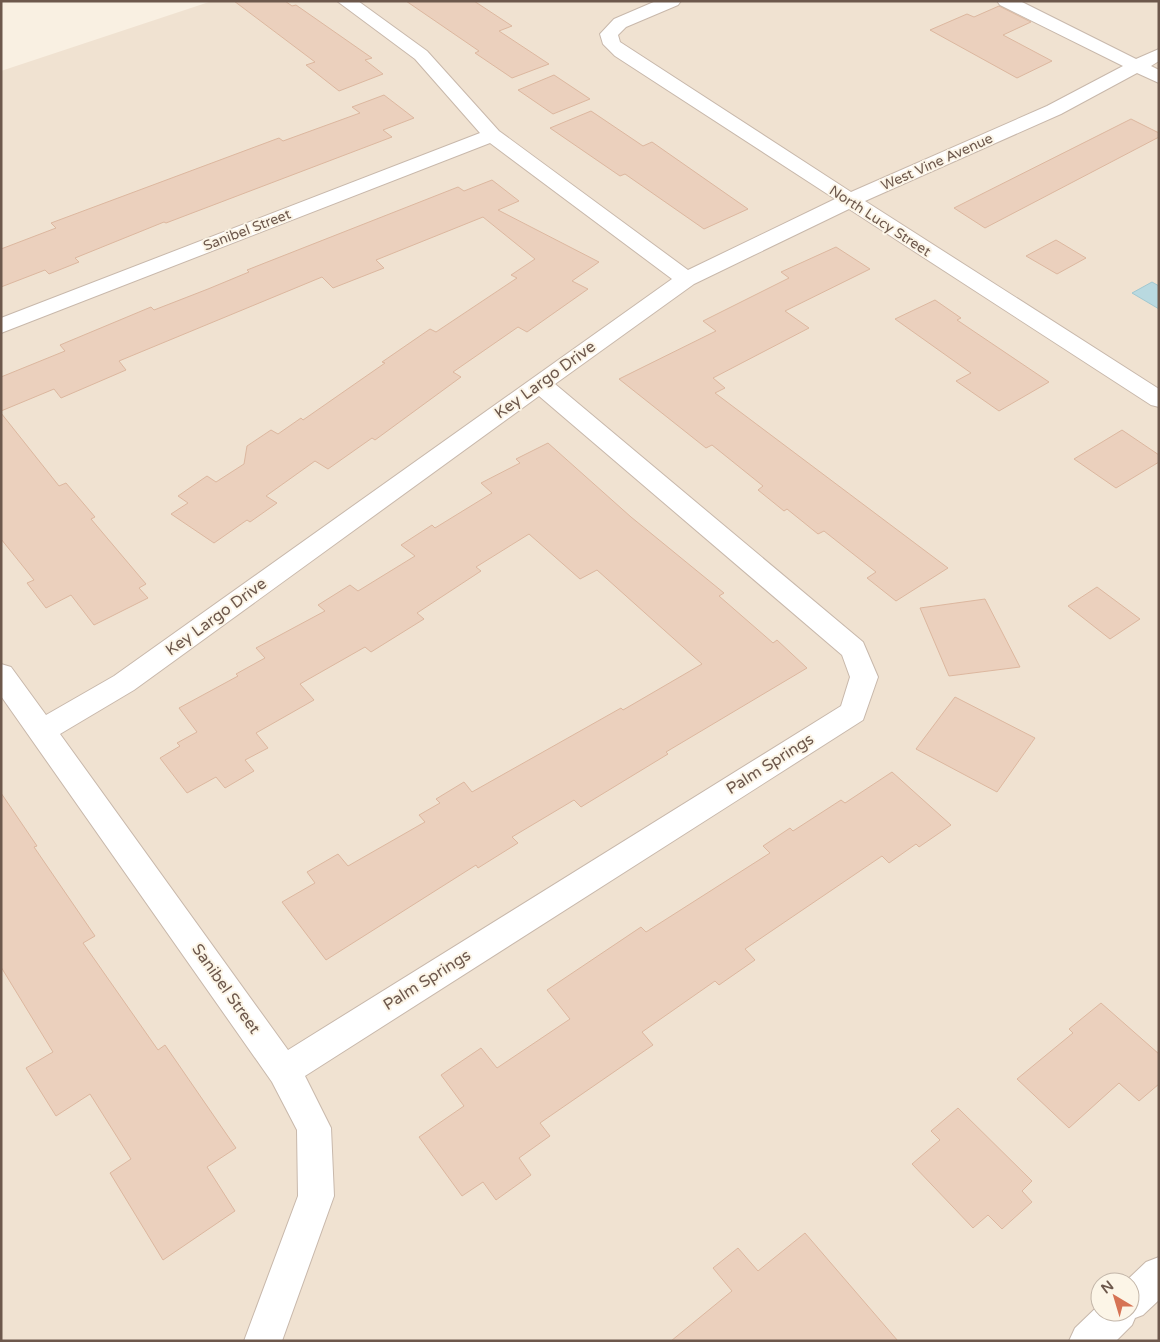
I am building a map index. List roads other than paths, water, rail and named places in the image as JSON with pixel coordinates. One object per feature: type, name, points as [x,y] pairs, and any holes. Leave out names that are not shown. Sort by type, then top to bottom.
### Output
[{"type":"street","points":[[346,1],[421,55],[492,134],[686,279]]},
{"type":"street","name":"North Lucy Street","points":[[672,1],[626,20],[609,34],[612,44],[621,52],[848,201],[1159,400]]},
{"type":"street","points":[[1006,1],[1159,77]]},
{"type":"street","name":"West Vine Avenue","points":[[686,279],[848,201],[1054,110],[1159,54]]},
{"type":"street","name":"Sanibel Street","points":[[1,326],[492,134]]},
{"type":"street","name":"Key Largo Drive","points":[[42,731],[124,683],[686,279]]},
{"type":"street","name":"Palm Springs","points":[[284,1071],[852,712],[864,677],[853,649],[540,384]]},
{"type":"street","name":"Sanibel Street","points":[[1,674],[284,1071],[314,1128],[316,1196],[263,1341]]},
{"type":"street","points":[[1140,1292],[1159,1274]]},
{"type":"street","points":[[1088,1341],[1108,1322]]},
{"type":"water","points":[[1152,282],[1159,286],[1159,309],[1132,293]]}]
